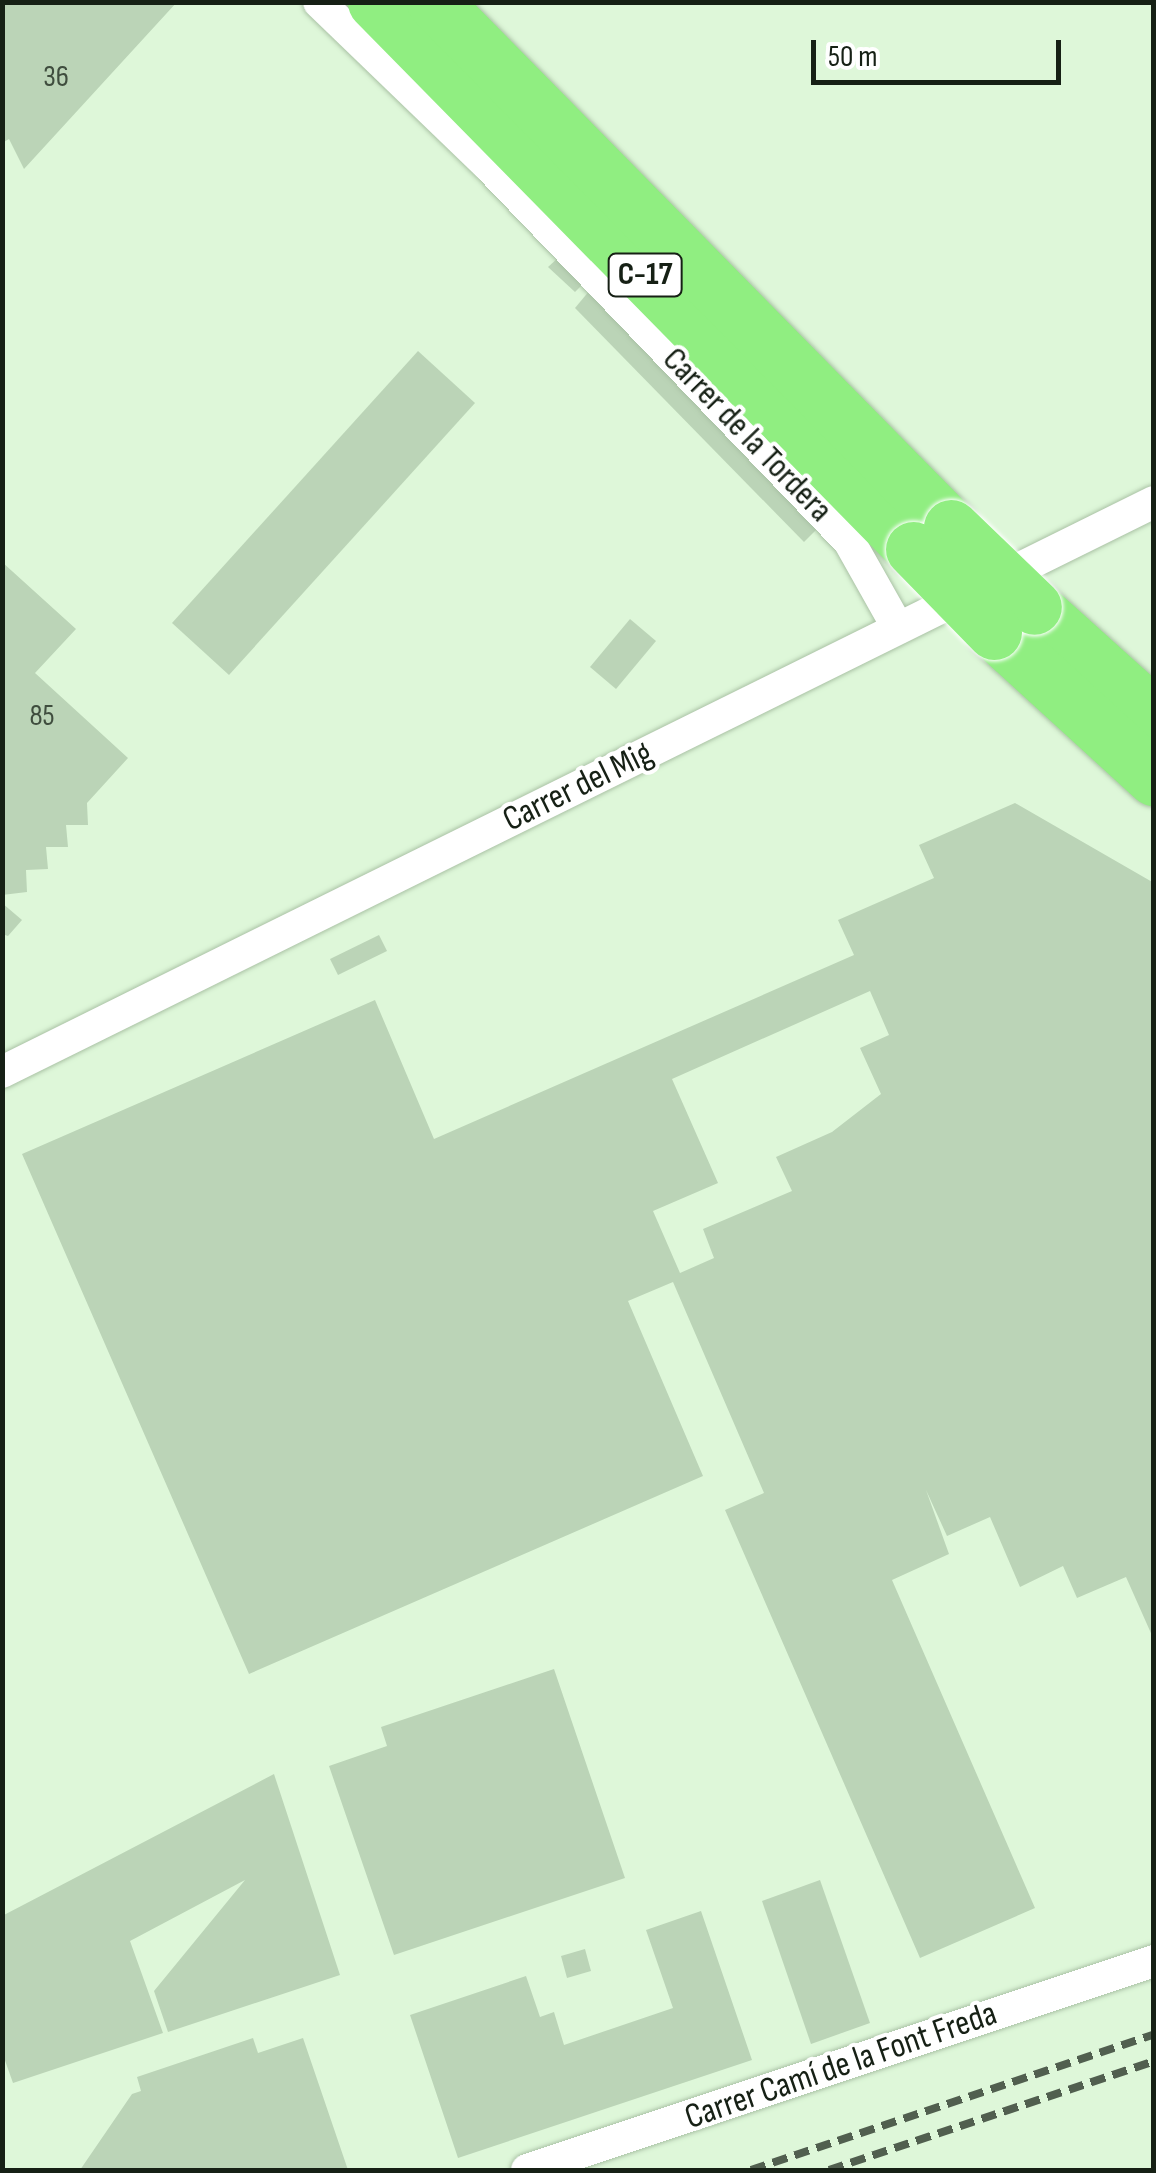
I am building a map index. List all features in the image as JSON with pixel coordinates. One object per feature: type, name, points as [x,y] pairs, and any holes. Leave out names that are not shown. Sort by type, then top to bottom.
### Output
[{"type":"highway","name":"C-17","points":[[375,2],[1014,619],[1154,778]]},
{"type":"highway","name":"C-17","points":[[434,2],[727,302],[932,538]]},
{"type":"highway","points":[[485,2],[727,302]]},
{"type":"highway","name":"C-17","points":[[1014,619],[1154,715]]},
{"type":"street","name":"Carrer de la Tordera","points":[[319,2],[488,165],[849,541],[898,628]]},
{"type":"street","name":"Carrer del Mig","points":[[2,1072],[1154,502]]},
{"type":"street","name":"Carrer Camí de la Font Freda","points":[[527,2170],[1154,1961]]},
{"type":"building","points":[[2,2],[177,2],[24,169],[9,139],[2,143]]},
{"type":"building","points":[[558,258],[584,283],[575,292],[548,267]]},
{"type":"building","points":[[590,290],[820,526],[804,542],[575,308]]},
{"type":"building","points":[[418,351],[475,403],[229,675],[172,623]]},
{"type":"building","points":[[2,562],[76,629],[35,673],[128,758],[87,803],[88,825],[66,825],[68,847],[46,847],[48,869],[26,870],[27,892],[2,895]]},
{"type":"building","points":[[630,619],[656,641],[616,689],[590,667]]},
{"type":"building","points":[[1015,803],[1154,883],[1154,1640],[1126,1577],[1077,1598],[1063,1566],[1020,1587],[990,1517],[947,1536],[926,1490],[949,1554],[892,1580],[1035,1908],[920,1958],[725,1510],[764,1493],[673,1282],[628,1301],[703,1476],[249,1674],[22,1154],[375,1000],[434,1139],[854,955],[838,920],[934,878],[919,845]],"holes":[[[870,991],[889,1035],[860,1048],[881,1094],[832,1132],[776,1157],[792,1191],[703,1229],[714,1258],[680,1273],[653,1211],[718,1183],[672,1079]]]},
{"type":"building","points":[[2,903],[22,920],[8,936],[2,934]]},
{"type":"building","points":[[379,935],[387,951],[338,975],[330,959]]},
{"type":"building","points":[[554,1669],[625,1878],[394,1955],[329,1766],[387,1746],[381,1727]]},
{"type":"building","points":[[274,1774],[340,1975],[168,2032],[154,1991],[245,1880],[130,1941],[163,2033],[13,2083],[2,2052],[2,1916]]},
{"type":"building","points":[[820,1880],[870,2023],[811,2044],[762,1901]]},
{"type":"building","points":[[701,1911],[752,2060],[458,2158],[410,2015],[526,1976],[540,2017],[554,2012],[564,2045],[673,2008],[646,1930]]},
{"type":"building","points":[[585,1949],[591,1971],[567,1978],[561,1956]]},
{"type":"building","points":[[253,2038],[258,2053],[303,2038],[348,2170],[80,2170],[132,2094],[141,2091],[137,2077]]},
{"type":"railway","points":[[751,2170],[1154,2034]]},
{"type":"railway","points":[[829,2170],[1154,2061]]}]
